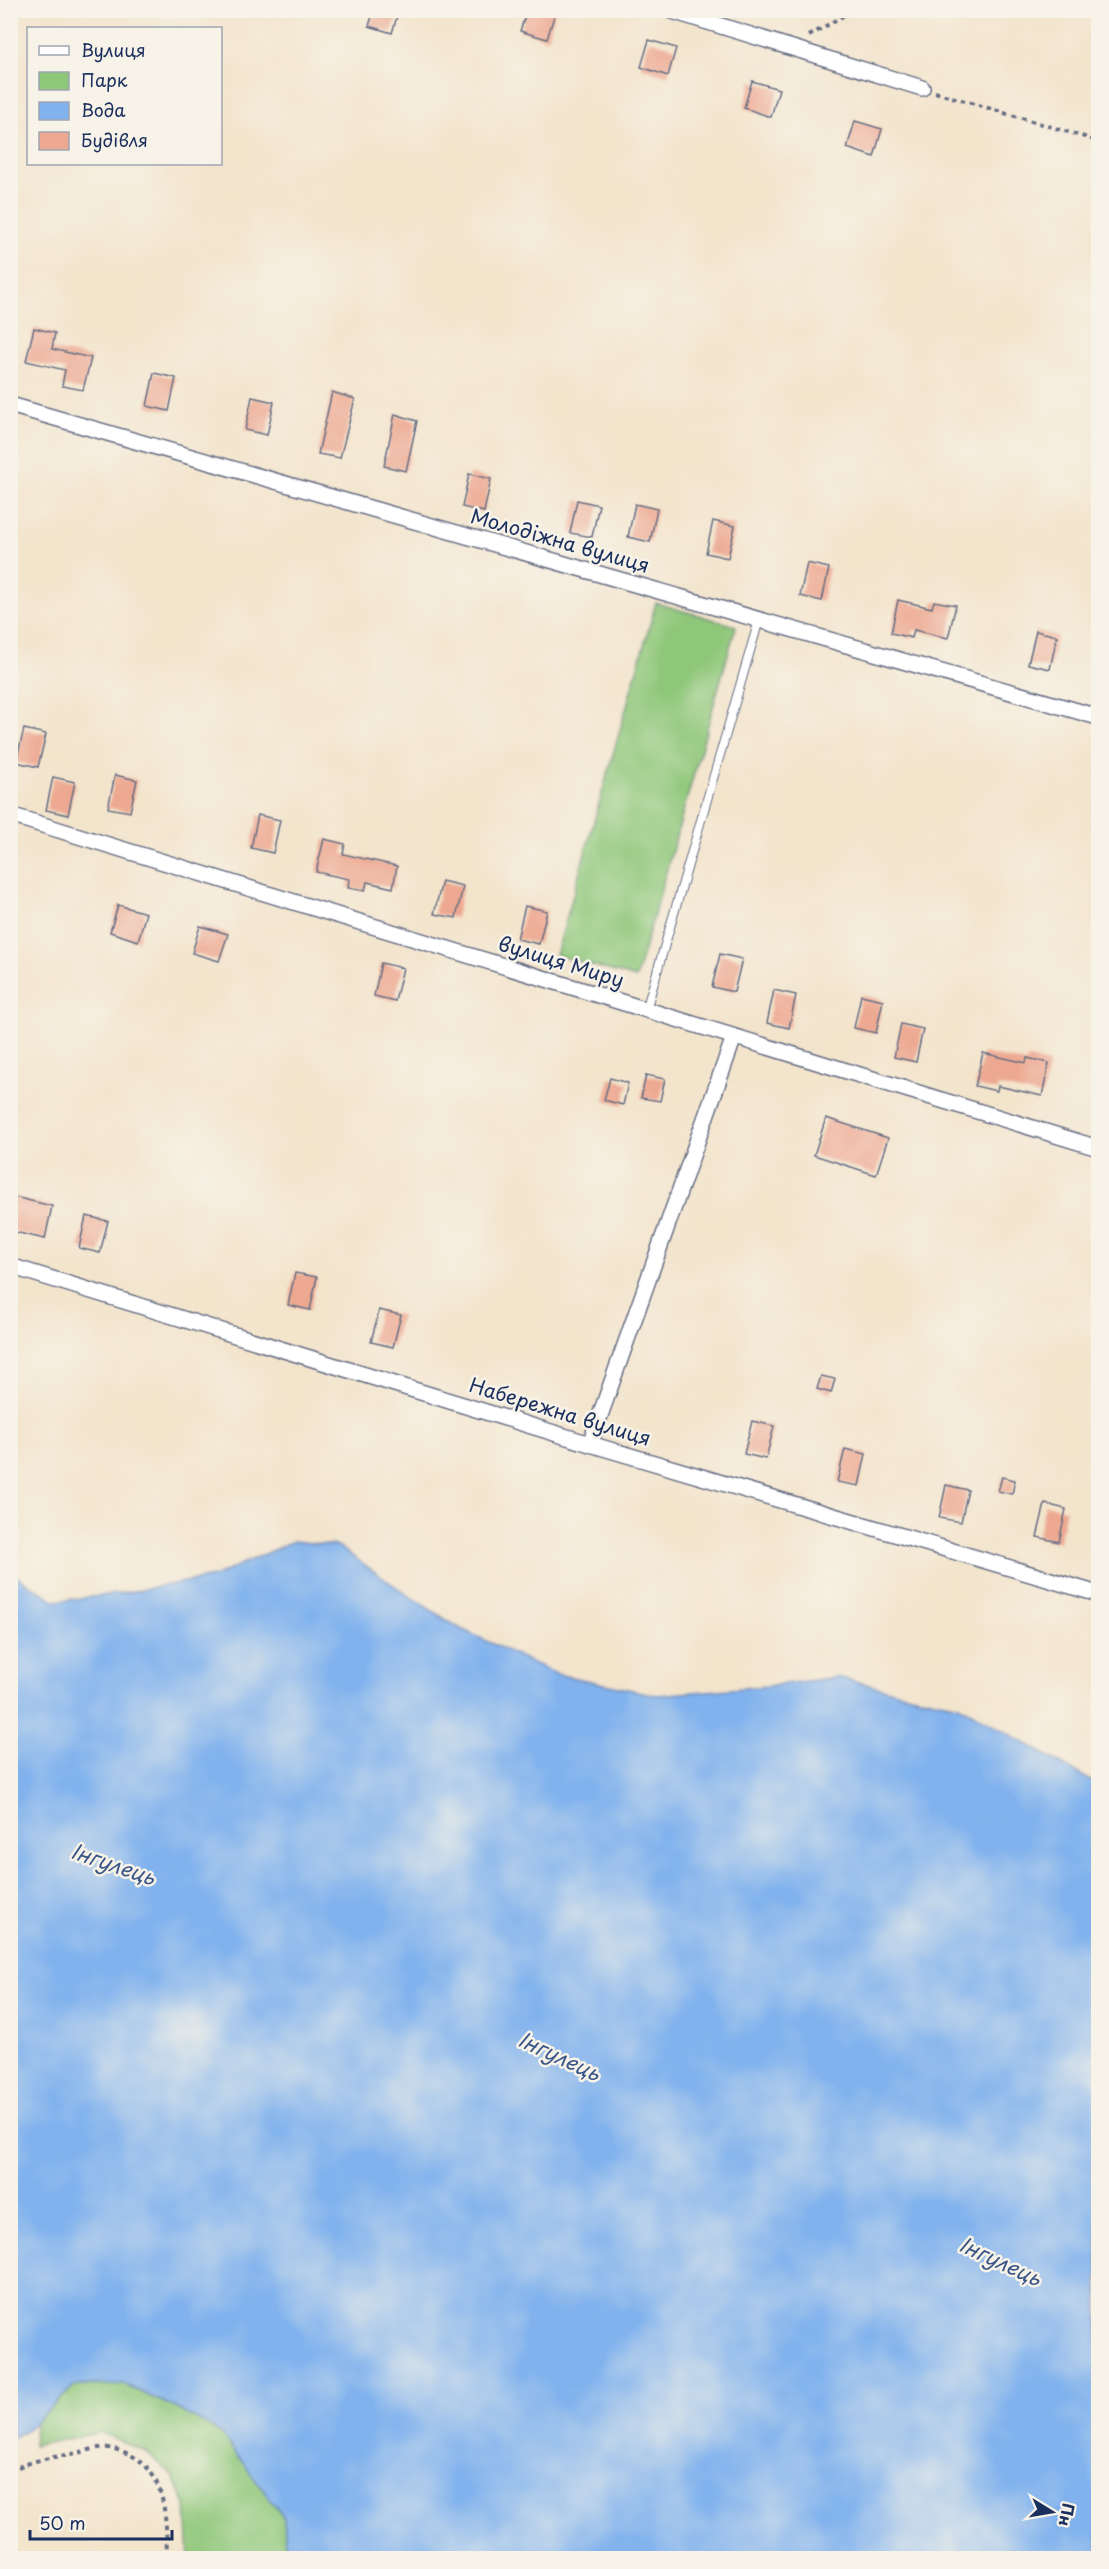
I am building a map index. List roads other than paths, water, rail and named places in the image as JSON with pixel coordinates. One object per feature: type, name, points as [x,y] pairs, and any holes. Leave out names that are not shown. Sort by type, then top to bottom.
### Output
[{"type":"street","points":[[669,10],[921,88]]},
{"type":"street","name":"Молодіжна вулиця","points":[[10,405],[1098,717]]},
{"type":"street","name":"вулиця Миру","points":[[10,816],[1098,1148]]},
{"type":"street","points":[[590,1444],[734,1037]]},
{"type":"street","name":"Набережна вулиця","points":[[10,1266],[590,1444],[1098,1594]]},
{"type":"lane","points":[[646,1010],[759,620]]},
{"type":"water","name":"Інгулець","points":[[293,1541],[338,1546],[461,1629],[556,1674],[657,1695],[768,1686],[838,1677],[959,1705],[1098,1785],[1098,2558],[287,2558],[284,2518],[220,2432],[170,2405],[123,2384],[74,2386],[35,2423],[11,2440],[11,1573],[56,1601],[116,1594],[213,1577]]}]
